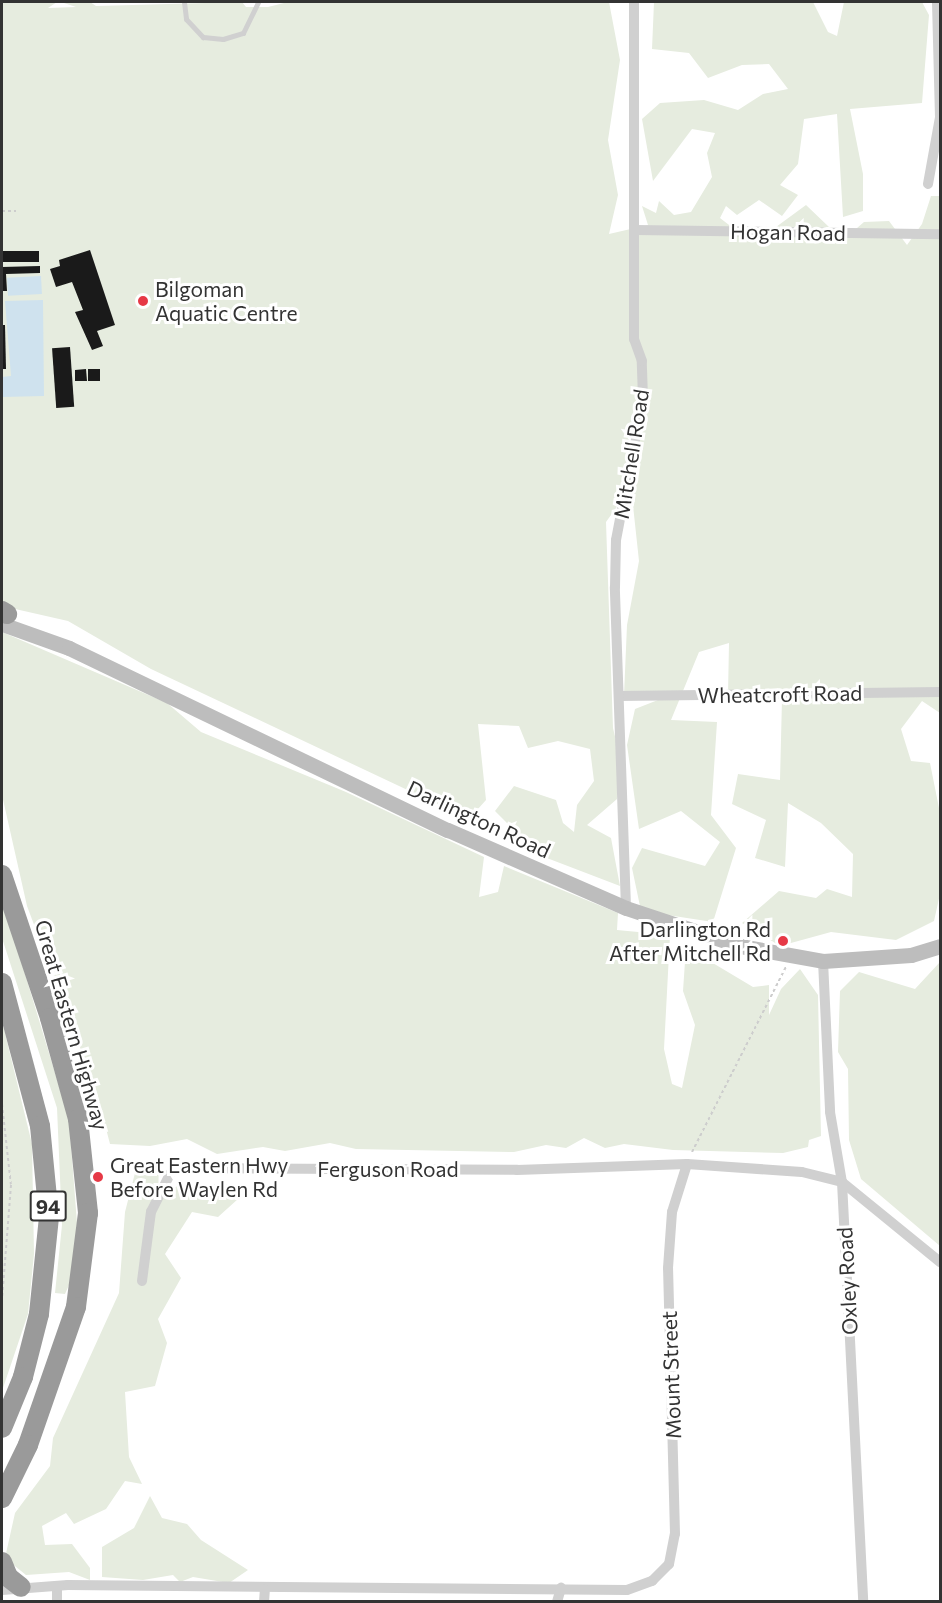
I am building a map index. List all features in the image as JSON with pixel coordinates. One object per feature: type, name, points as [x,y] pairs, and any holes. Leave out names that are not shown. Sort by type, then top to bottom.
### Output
[{"type":"highway","name":"Great Eastern Highway","points":[[2,875],[50,1018],[78,1119],[88,1203],[76,1307],[28,1445],[2,1498]]},
{"type":"highway","name":"94","points":[[2,983],[40,1126],[49,1217],[39,1314],[23,1377],[2,1428]]},
{"type":"highway","points":[[2,1562],[11,1588]]},
{"type":"street","name":"Mitchell Road","points":[[626,908],[616,540],[643,398],[642,361],[634,339],[636,230],[634,2]]},
{"type":"street","points":[[928,184],[940,117],[937,2]]},
{"type":"street","name":"Hogan Road","points":[[636,230],[940,234]]},
{"type":"street","name":"Darlington Road","points":[[3,615],[23,629],[626,908],[740,946],[823,961],[911,955],[940,946]]},
{"type":"street","name":"Wheatcroft Road","points":[[619,696],[940,692]]},
{"type":"street","name":"Oxley Road","points":[[823,961],[830,1112],[842,1182],[863,1602]]},
{"type":"street","points":[[687,1164],[802,1172],[842,1182],[940,1262]]},
{"type":"street","name":"Ferguson Road","points":[[142,1281],[151,1212],[173,1168],[517,1170],[687,1164]]},
{"type":"street","name":"Mount Street","points":[[561,1588],[627,1590],[652,1581],[669,1564],[675,1534],[668,1268],[672,1212],[687,1164]]},
{"type":"street","points":[[2,1577],[11,1588],[561,1588],[557,1602]]},
{"type":"street","points":[[57,1587],[57,1602]]},
{"type":"street","points":[[264,1602],[265,1589]]},
{"type":"lane","points":[[184,2],[186,19],[203,37],[223,39],[243,33],[258,2]]},
{"type":"path","points":[[2,212],[16,211]]},
{"type":"path","points":[[687,1164],[791,957]]},
{"type":"path","points":[[2,1104],[11,1185],[2,1299]]},
{"type":"shaded area","points":[[2,2],[57,2],[48,8],[76,7],[61,2],[90,2],[96,6],[242,2],[246,7],[268,7],[288,2],[609,2],[620,60],[608,140],[618,195],[609,234],[648,225],[642,206],[656,213],[659,201],[674,215],[691,212],[712,177],[707,153],[715,133],[692,129],[653,181],[642,119],[660,103],[704,100],[738,110],[763,94],[788,89],[769,64],[742,65],[708,78],[689,53],[652,49],[654,2],[813,2],[828,32],[837,36],[844,2],[922,2],[929,15],[922,103],[850,109],[863,174],[863,211],[843,217],[837,114],[804,119],[798,164],[780,185],[798,195],[782,216],[759,200],[737,215],[726,206],[720,218],[742,235],[776,227],[806,205],[829,227],[850,234],[864,222],[889,221],[907,245],[922,224],[931,196],[940,196],[940,713],[922,701],[901,729],[911,761],[930,763],[940,813],[940,894],[934,921],[896,940],[831,932],[780,946],[742,923],[779,891],[816,898],[827,889],[852,897],[853,854],[821,823],[788,803],[785,867],[755,858],[766,820],[732,804],[738,774],[780,780],[782,699],[728,694],[729,643],[699,652],[671,720],[717,722],[711,815],[736,848],[713,922],[641,911],[632,868],[642,848],[705,866],[720,842],[681,811],[639,829],[627,745],[635,709],[658,700],[624,695],[627,625],[639,561],[631,487],[606,522],[613,728],[619,754],[617,799],[587,825],[611,838],[620,886],[539,855],[495,811],[514,786],[556,800],[563,823],[574,832],[577,805],[594,781],[590,749],[558,741],[528,748],[519,726],[478,724],[486,800],[469,819],[151,669],[68,621],[2,606]]},
{"type":"shaded area","points":[[2,632],[167,703],[201,732],[346,792],[484,857],[479,897],[498,892],[504,866],[618,913],[617,930],[670,935],[664,1049],[672,1084],[682,1088],[695,1025],[683,991],[686,947],[753,987],[769,985],[769,1015],[781,989],[800,969],[818,995],[821,1136],[809,1140],[808,1147],[783,1153],[673,1150],[624,1144],[605,1148],[584,1138],[566,1148],[546,1145],[514,1152],[356,1149],[330,1143],[285,1151],[263,1147],[217,1154],[187,1139],[150,1146],[110,1144],[96,1090],[27,906],[2,795]]},
{"type":"shaded area","points":[[2,898],[69,1119],[77,1223],[73,1276],[65,1294],[55,1293],[62,1225],[57,1108],[2,938]]},
{"type":"shaded area","points":[[940,962],[940,1246],[861,1179],[849,1140],[848,1069],[838,1052],[840,991],[859,972],[915,989]]},
{"type":"shaded area","points":[[2,1021],[32,1144],[34,1254],[28,1314],[2,1391]]},
{"type":"shaded area","points":[[159,1158],[158,1203],[177,1186],[226,1184],[238,1199],[218,1217],[192,1212],[165,1254],[181,1278],[158,1319],[167,1343],[155,1386],[125,1392],[129,1457],[142,1484],[125,1481],[106,1509],[74,1524],[66,1513],[42,1526],[45,1545],[72,1544],[90,1568],[90,1580],[69,1572],[26,1575],[5,1558],[15,1513],[50,1466],[53,1438],[119,1293],[125,1212],[135,1173]]},
{"type":"shaded area","points":[[150,1496],[162,1518],[187,1524],[201,1540],[248,1570],[229,1583],[193,1577],[180,1582],[173,1575],[143,1580],[102,1577],[102,1547],[134,1528]]},
{"type":"water","points":[[41,276],[42,294],[8,296],[7,278]]},
{"type":"water","points":[[43,300],[44,396],[2,397],[2,377],[11,376],[5,301]]},
{"type":"building","points":[[90,250],[115,325],[97,331],[103,346],[92,350],[75,312],[83,310],[72,282],[56,287],[50,269],[60,266],[59,260]]},
{"type":"building","points":[[2,251],[39,251],[39,262],[2,262]]},
{"type":"building","points":[[40,266],[40,273],[6,274],[7,291],[2,291],[2,267]]},
{"type":"building","points":[[2,325],[5,325],[6,369],[2,369]]},
{"type":"building","points":[[70,347],[74,407],[56,408],[52,348]]},
{"type":"building","points":[[86,369],[87,381],[75,381],[75,370]]},
{"type":"building","points":[[88,369],[100,369],[100,381],[88,381]]},
{"type":"place","name":"Bilgoman Aquatic Centre","points":[[143,301]]},
{"type":"place","name":"Darlington Rd After Mitchell Rd","points":[[783,941]]},
{"type":"place","name":"Great Eastern Hwy Before Waylen Rd","points":[[98,1177]]}]
